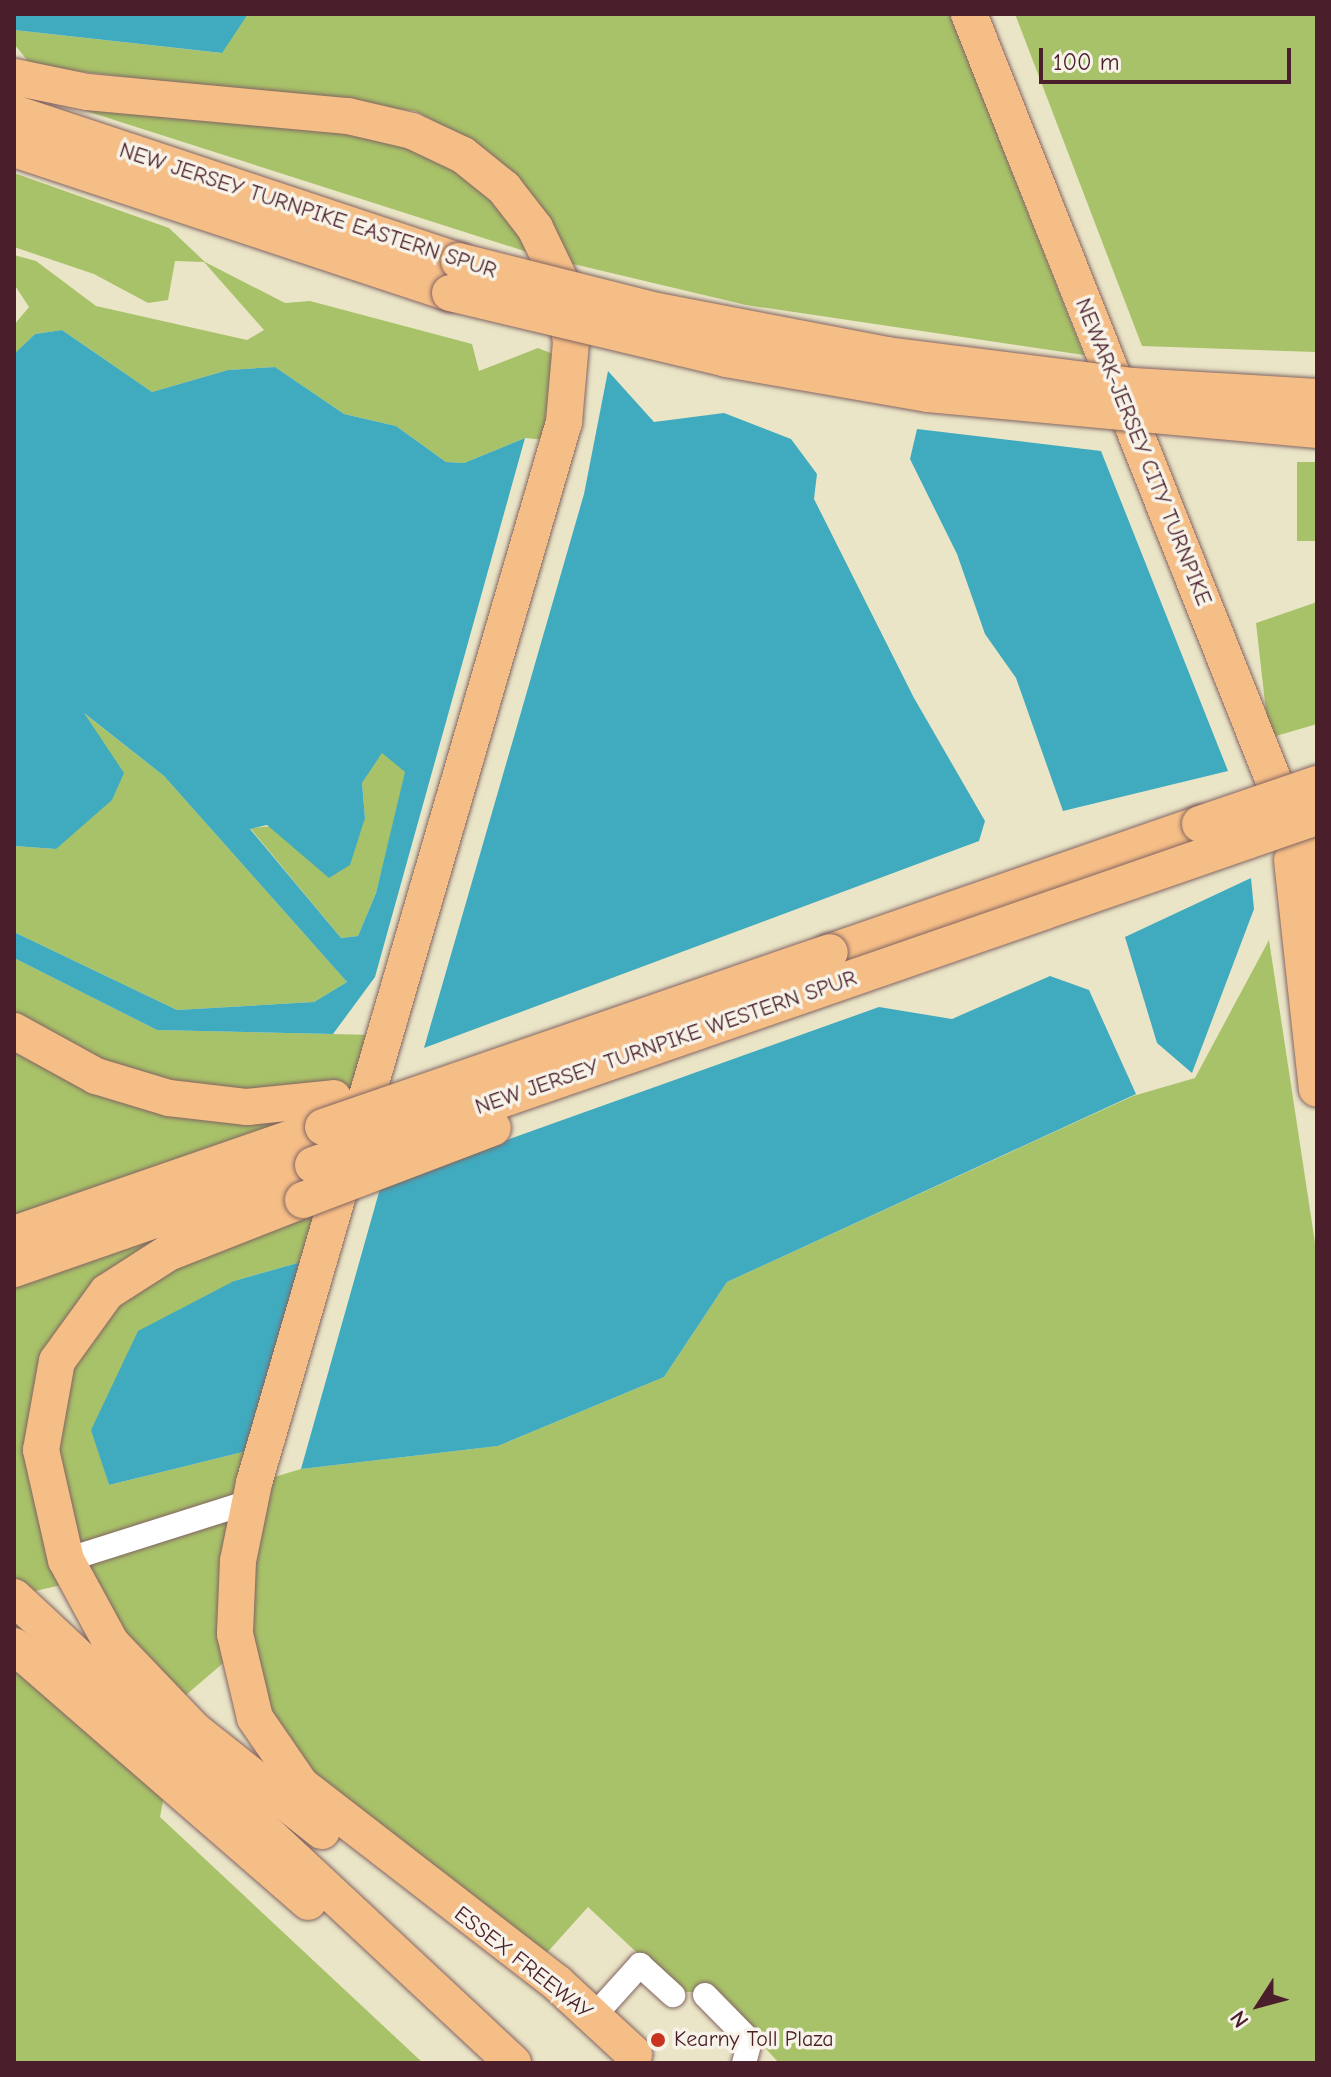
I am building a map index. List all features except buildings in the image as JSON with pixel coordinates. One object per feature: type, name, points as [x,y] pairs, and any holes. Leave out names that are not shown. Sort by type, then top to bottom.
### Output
[{"type":"highway","name":"NEWARK-JERSEY CITY TURNPIKE","points":[[969,14],[1301,814],[1317,890]]},
{"type":"highway","points":[[14,77],[87,92],[348,116],[429,138],[478,165],[526,214],[553,263],[570,321],[570,379],[552,469],[249,1502],[235,1634],[255,1718],[313,1797],[447,1904]]},
{"type":"highway","name":"NEW JERSEY TURNPIKE EASTERN SPUR","points":[[14,113],[455,277],[871,352],[1095,382],[1317,397]]},
{"type":"highway","name":"NEW JERSEY TURNPIKE EASTERN SPUR","points":[[14,149],[726,359],[928,394],[1317,430]]},
{"type":"highway","name":"NEW JERSEY TURNPIKE WESTERN SPUR","points":[[329,1112],[723,969],[830,952],[1317,784]]},
{"type":"highway","name":"NEW JERSEY TURNPIKE WESTERN SPUR","points":[[14,1269],[786,1001],[1301,814]]},
{"type":"highway","points":[[1301,814],[1317,1089]]},
{"type":"highway","points":[[194,1730],[111,1643],[66,1560],[48,1498],[41,1435],[47,1389],[71,1335],[107,1292],[141,1267],[303,1200],[680,1058],[786,1001]]},
{"type":"highway","points":[[14,1031],[87,1072],[169,1098],[329,1112]]},
{"type":"highway","points":[[14,1234],[329,1112]]},
{"type":"highway","points":[[14,1571],[146,1695],[325,1833],[447,1904]]},
{"type":"highway","points":[[14,1597],[513,2063]]},
{"type":"highway","points":[[14,1646],[272,1874],[428,1984]]},
{"type":"highway","name":"ESSEX FREEWAY","points":[[447,1904],[594,2016],[634,2054]]},
{"type":"lane","points":[[66,1560],[249,1502]]},
{"type":"lane","points":[[594,2016],[640,1965],[673,1995]]},
{"type":"lane","points":[[705,1995],[750,2041],[744,2063]]},
{"type":"green space","points":[[248,14],[950,14],[1084,355],[746,305],[569,263],[473,142],[415,111],[32,66],[14,44],[14,30],[221,53]]},
{"type":"green space","points":[[1015,14],[1317,14],[1317,352],[1142,346]]},
{"type":"green space","points":[[14,88],[357,127],[486,182],[537,255]]},
{"type":"green space","points":[[14,173],[169,228],[205,262],[285,303],[310,301],[472,344],[479,371],[538,348],[558,356],[546,440],[525,438],[464,463],[446,462],[396,426],[344,414],[275,367],[228,370],[152,392],[62,330],[35,334],[14,354],[14,325],[29,307],[14,284],[14,255],[36,261],[96,306],[247,340],[264,330],[204,262],[175,261],[168,300],[148,303],[94,274],[14,247]]},
{"type":"green space","points":[[1297,462],[1317,462],[1317,541],[1297,541]]},
{"type":"green space","points":[[1317,602],[1317,724],[1269,738],[1256,623]]},
{"type":"green space","points":[[81,711],[164,776],[347,982],[314,1002],[177,1010],[14,932],[14,846],[56,849]]},
{"type":"green space","points":[[382,752],[406,772],[376,893],[358,936],[341,938],[250,828],[365,818],[362,783]]},
{"type":"green space","points":[[1269,940],[1317,1256],[1317,2063],[779,2063],[714,1992],[679,1992],[588,1907],[535,1966],[325,1808],[236,1652],[172,1707],[75,1582],[35,1591],[14,1635],[14,958],[157,1030],[375,1035],[301,1262],[234,1281],[92,1430],[109,1485],[255,1449],[254,1483],[301,1469],[498,1446],[664,1377],[727,1282],[1133,1096],[1195,1078]]},
{"type":"green space","points":[[14,1664],[165,1791],[160,1817],[423,2063],[14,2063]]},
{"type":"water","points":[[14,14],[248,14],[222,53],[14,30]]},
{"type":"water","points":[[62,330],[152,392],[228,370],[275,367],[344,414],[396,426],[446,462],[464,463],[525,438],[375,977],[333,1034],[157,1030],[14,958],[14,932],[177,1010],[314,1002],[347,982],[164,776],[84,713],[124,773],[112,800],[56,849],[14,846],[14,354],[35,334]],"holes":[[[382,753],[405,772],[376,893],[358,936],[341,938],[250,829],[267,825],[329,878],[350,865],[365,818],[362,783]]]},
{"type":"water","points":[[608,371],[654,422],[724,413],[791,439],[817,474],[814,499],[914,698],[985,821],[979,841],[424,1048],[584,494]]},
{"type":"water","points":[[917,429],[1101,451],[1228,771],[1063,811],[1016,678],[985,634],[957,554],[910,459]]},
{"type":"water","points":[[1251,878],[1254,909],[1192,1073],[1157,1043],[1125,937]]},
{"type":"water","points":[[1050,976],[1089,990],[1136,1094],[727,1282],[664,1377],[498,1446],[301,1469],[381,1185],[879,1007],[952,1019]]},
{"type":"water","points":[[301,1262],[255,1449],[109,1485],[91,1430],[138,1331],[234,1281]]},
{"type":"place","name":"Kearny Toll Plaza","points":[[658,2040]]}]
